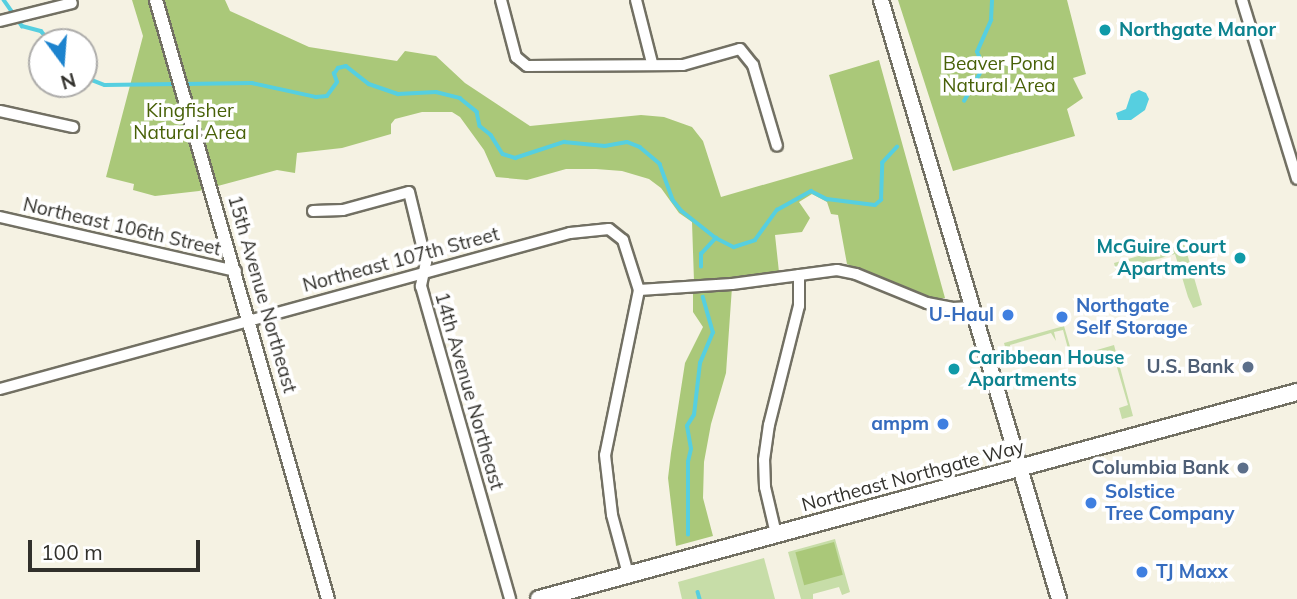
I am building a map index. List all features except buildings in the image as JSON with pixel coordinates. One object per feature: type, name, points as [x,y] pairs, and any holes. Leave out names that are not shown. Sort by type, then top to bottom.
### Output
[{"type":"main road","points":[[881,0],[1059,599]]},
{"type":"main road","name":"Northeast Northgate Way","points":[[539,599],[1297,392]]},
{"type":"street","name":"15th Avenue Northeast","points":[[156,0],[211,183],[328,599]]},
{"type":"street","points":[[501,0],[520,63],[537,68],[652,63],[683,65],[740,49],[753,65],[777,146]]},
{"type":"street","points":[[636,0],[652,63]]},
{"type":"street","points":[[1242,0],[1297,179]]},
{"type":"street","points":[[3,20],[72,3]]},
{"type":"street","points":[[0,111],[73,127]]},
{"type":"street","name":"14th Avenue Northeast","points":[[313,211],[343,210],[409,192],[426,262],[421,286],[510,599]]},
{"type":"street","name":"Northeast 106th Street","points":[[0,217],[236,271]]},
{"type":"street","name":"Northeast 107th Street","points":[[0,388],[570,233],[609,229],[623,240],[639,290]]},
{"type":"street","points":[[628,574],[612,514],[605,456],[639,290],[847,271],[927,303],[972,307]]},
{"type":"street","points":[[776,534],[765,488],[764,460],[799,306],[799,275]]},
{"type":"green space","name":"Kingfisher Natural Area","points":[[132,0],[225,0],[230,11],[309,47],[397,61],[405,51],[436,56],[465,83],[530,126],[641,115],[664,117],[692,127],[703,141],[721,197],[853,159],[829,75],[879,60],[945,298],[931,299],[847,264],[838,215],[831,214],[827,202],[812,194],[799,202],[810,218],[802,232],[775,235],[779,272],[706,283],[694,281],[692,222],[679,213],[661,188],[649,179],[622,171],[596,169],[566,169],[527,180],[496,177],[484,150],[460,117],[452,112],[422,112],[395,119],[391,124],[391,134],[342,148],[297,153],[295,173],[277,170],[199,191],[155,196],[133,190],[134,184],[106,177],[143,36]]},
{"type":"green space","name":"Beaver Pond Natural Area","points":[[898,0],[1067,0],[1086,74],[1073,78],[1083,98],[1067,109],[1075,136],[953,171]]},
{"type":"green space","points":[[1184,243],[1202,305],[1193,308],[1175,254],[1116,271],[1114,263]]},
{"type":"green space","points":[[732,287],[726,373],[711,424],[704,462],[703,498],[713,536],[676,546],[668,478],[685,363],[703,327],[693,312],[693,291]]},
{"type":"green space","points":[[1064,326],[1073,357],[1070,356],[1063,330],[1054,332],[1056,341],[1051,333],[1010,345],[1011,352],[1007,354],[1004,343]]},
{"type":"green space","points":[[1114,345],[1133,416],[1122,419],[1119,408],[1128,405],[1114,357],[1105,359],[1102,350],[1073,357]]},
{"type":"green space","points":[[835,539],[850,592],[842,595],[839,587],[813,594],[813,599],[801,599],[788,552]]},
{"type":"green space","points":[[834,542],[843,575],[804,585],[795,552]]},
{"type":"green space","points":[[764,558],[775,599],[682,599],[678,582]]},
{"type":"water","points":[[1139,90],[1146,93],[1149,99],[1145,110],[1131,120],[1118,120],[1116,113],[1126,109],[1131,94]]},
{"type":"waterway","points":[[4,0],[22,26],[30,28]]},
{"type":"waterway","points":[[964,101],[983,65],[977,52],[991,20],[992,0]]},
{"type":"waterway","points":[[184,84],[252,83],[316,97],[327,96],[337,82],[334,74],[338,68],[346,66],[369,84],[398,94],[436,92],[460,98],[477,112],[480,126],[491,135],[503,154],[515,158],[564,142],[605,146],[627,142],[640,147],[660,164],[673,200],[682,211],[716,238],[734,247],[755,240],[777,210],[811,191],[827,199],[875,205],[881,200],[882,163],[897,147]]},
{"type":"waterway","points":[[98,82],[105,85],[176,84]]},
{"type":"waterway","points":[[701,267],[701,254],[716,238]]},
{"type":"waterway","points":[[688,535],[688,462],[691,449],[687,426],[694,415],[700,363],[713,333],[703,297]]},
{"type":"waterway","points":[[698,592],[700,599]]},
{"type":"place","name":"Northgate Manor","points":[[1105,30]]},
{"type":"place","name":"McGuire Court Apartments","points":[[1240,258]]},
{"type":"place","name":"U-Haul","points":[[1008,315]]},
{"type":"place","name":"Northgate Self Storage","points":[[1062,317]]},
{"type":"place","name":"U.S. Bank","points":[[1248,367]]},
{"type":"place","name":"Caribbean House Apartments","points":[[954,369]]},
{"type":"place","name":"ampm","points":[[943,424]]},
{"type":"place","name":"Columbia Bank","points":[[1243,468]]},
{"type":"place","name":"Solstice Tree Company","points":[[1091,503]]},
{"type":"place","name":"TJ Maxx","points":[[1142,572]]}]
